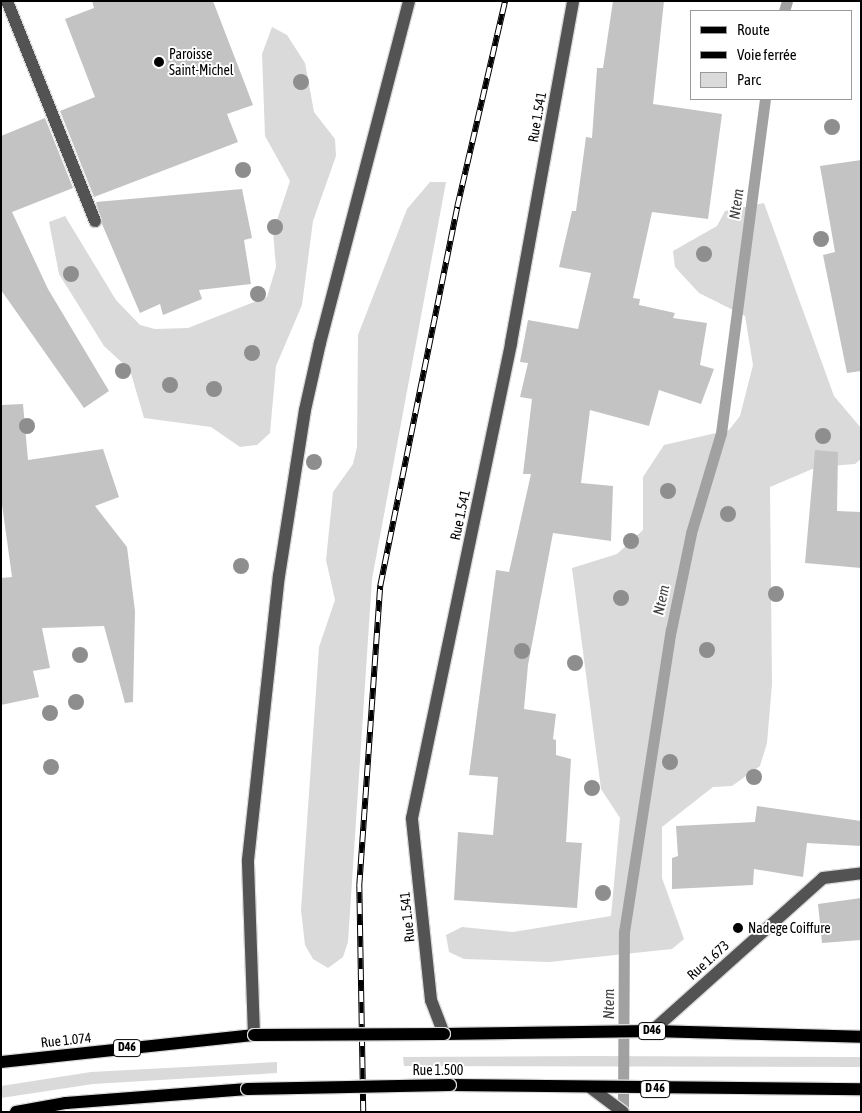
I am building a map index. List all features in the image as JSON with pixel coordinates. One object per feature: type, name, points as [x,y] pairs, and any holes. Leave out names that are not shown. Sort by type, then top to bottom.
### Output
[{"type":"main road","name":"D46","points":[[254,1035],[652,1031],[861,1037]]},
{"type":"main road","name":"Rue 1.074","points":[[1,1062],[254,1035]]},
{"type":"main road","name":"Rue 1.500","points":[[16,1112],[66,1103],[247,1089],[450,1085],[591,1088],[861,1089]]},
{"type":"street","points":[[7,1],[94,221]]},
{"type":"street","points":[[254,1035],[248,860],[280,576],[309,390],[409,1]]},
{"type":"street","name":"Rue 1.541","points":[[444,1034],[431,1000],[412,818],[511,343],[574,1]]},
{"type":"street","name":"Rue 1.673","points":[[652,1031],[824,878],[861,872]]},
{"type":"street","points":[[591,1088],[622,1112]]},
{"type":"green space","points":[[272,27],[287,35],[305,63],[314,112],[335,139],[336,156],[313,221],[302,305],[276,366],[270,433],[257,445],[240,447],[211,427],[144,418],[130,370],[104,346],[59,274],[49,222],[65,216],[116,300],[140,325],[155,329],[188,328],[267,297],[276,267],[273,232],[290,181],[265,136],[262,54]]},
{"type":"green space","points":[[430,182],[446,182],[372,579],[348,942],[343,957],[328,968],[313,959],[305,945],[301,910],[319,647],[335,600],[326,560],[333,492],[353,464],[357,447],[358,335],[407,209]]},
{"type":"green space","points":[[764,203],[834,396],[861,428],[861,459],[855,464],[817,467],[770,487],[772,684],[767,743],[760,766],[732,786],[713,787],[662,827],[662,878],[684,939],[672,949],[549,962],[464,959],[449,952],[446,935],[462,927],[513,932],[611,916],[620,818],[601,789],[572,568],[617,554],[643,530],[643,477],[664,445],[729,430],[740,416],[753,365],[745,316],[699,293],[675,267],[673,251],[717,226],[725,211]]},
{"type":"green space","points":[[403,1057],[861,1057],[861,1067],[404,1066]]},
{"type":"green space","points":[[277,1062],[277,1073],[93,1084],[1,1098],[1,1086],[91,1072]]},
{"type":"building","name":"Paroisse Saint-Michel","points":[[92,1],[213,1],[253,105],[227,114],[238,142],[94,197],[60,111],[95,97],[65,19],[94,8]]},
{"type":"building","points":[[613,1],[664,1],[653,104],[722,114],[708,219],[652,212],[633,298],[640,299],[639,305],[675,313],[673,318],[707,323],[700,365],[714,369],[701,404],[659,390],[649,426],[590,410],[581,483],[613,486],[611,541],[553,533],[528,665],[524,709],[556,714],[553,739],[556,740],[556,755],[571,759],[566,842],[582,843],[577,908],[454,900],[458,832],[493,835],[498,777],[469,775],[496,570],[509,572],[531,474],[523,474],[532,399],[520,397],[528,363],[520,362],[528,320],[578,329],[591,273],[559,267],[572,211],[576,211],[586,137],[592,138],[597,68],[603,68]]},
{"type":"building","points":[[45,118],[73,188],[12,212],[48,289],[109,391],[84,408],[1,290],[1,136]]},
{"type":"building","points":[[861,160],[861,371],[847,373],[823,255],[835,252],[820,166]]},
{"type":"building","points":[[242,189],[252,238],[244,240],[251,284],[199,290],[202,299],[163,315],[160,304],[140,313],[102,224],[96,202]]},
{"type":"building","points":[[23,404],[28,460],[103,449],[119,497],[95,506],[127,547],[135,611],[133,702],[125,703],[104,626],[42,628],[50,668],[33,671],[39,697],[1,705],[1,578],[12,577],[1,497],[1,405]]},
{"type":"building","points":[[815,450],[838,452],[837,511],[861,512],[861,568],[805,563]]},
{"type":"building","points":[[757,806],[861,821],[861,846],[807,843],[803,877],[754,869],[753,885],[672,889],[672,858],[678,856],[676,826],[755,822]]},
{"type":"building","points":[[861,898],[861,940],[822,943],[818,904]]},
{"type":"waterway","name":"Ntem","points":[[784,10],[787,1]]},
{"type":"waterway","name":"Ntem","points":[[623,1112],[624,932],[671,630],[691,533],[721,433],[765,100]]},
{"type":"railway","points":[[363,1112],[359,886],[380,586],[457,207],[505,1]]},
{"type":"place","name":"Paroisse Saint-Michel","points":[[159,62]]},
{"type":"place","name":"Nadege Coiffure","points":[[738,928]]}]
